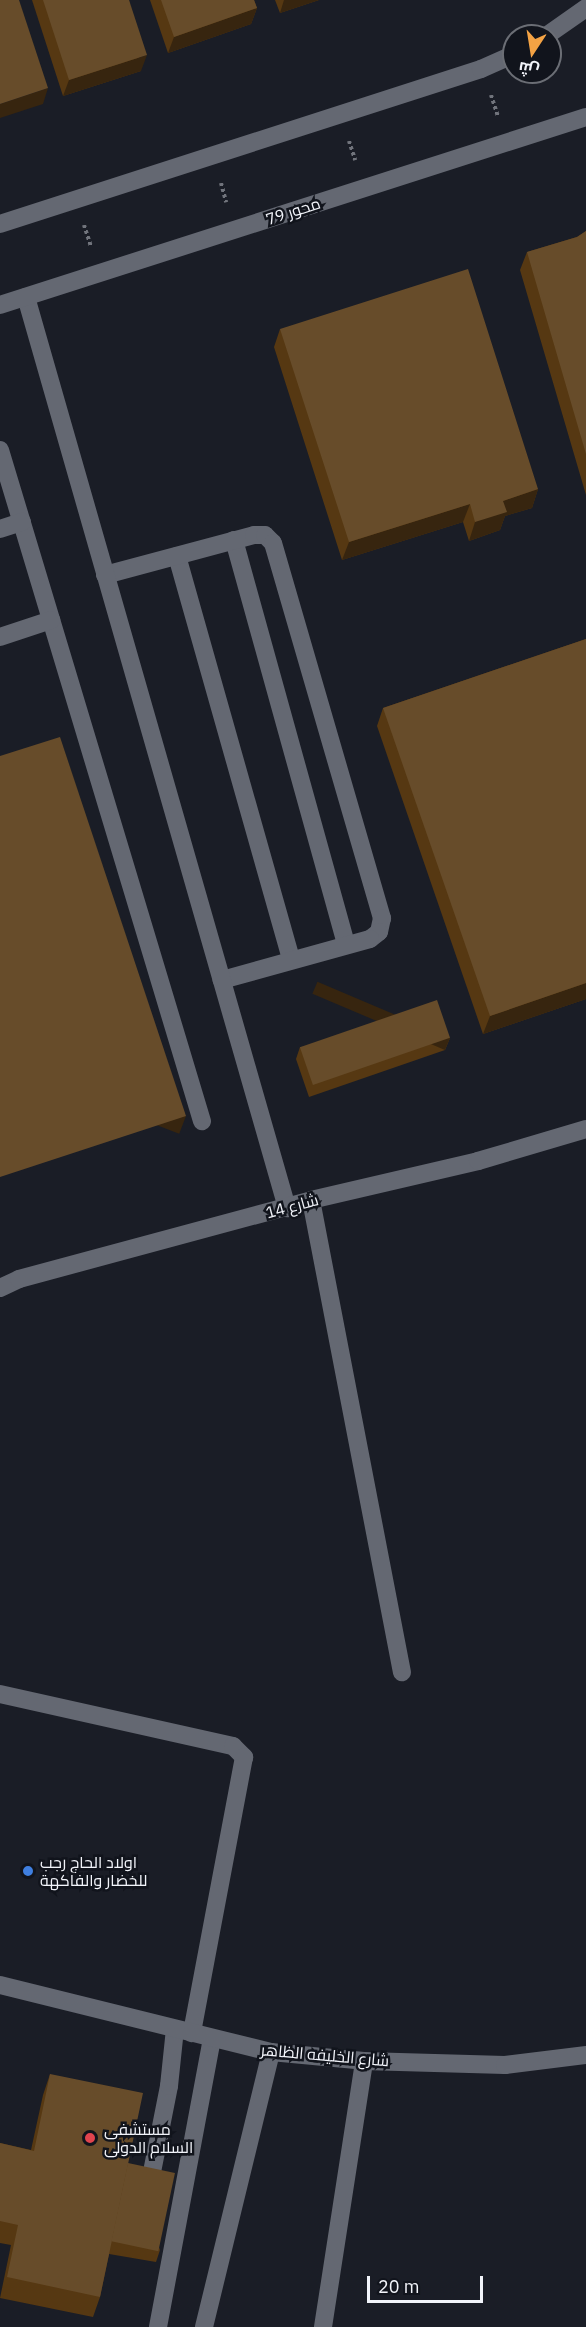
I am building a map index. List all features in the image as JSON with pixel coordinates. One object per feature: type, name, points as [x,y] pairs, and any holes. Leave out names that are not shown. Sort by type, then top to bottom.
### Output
[{"type":"street","points":[[562,25],[586,8]]},
{"type":"street","points":[[0,224],[482,69],[502,60]]},
{"type":"street","name":"محور 79","points":[[0,305],[586,117]]},
{"type":"street","points":[[26,297],[287,1208]]},
{"type":"street","points":[[0,450],[202,1121]]},
{"type":"street","points":[[0,529],[22,522]]},
{"type":"street","points":[[105,575],[234,540],[265,535],[273,543],[382,918],[379,932],[370,939],[222,980]]},
{"type":"street","points":[[234,540],[346,945]]},
{"type":"street","points":[[177,556],[291,960]]},
{"type":"street","points":[[0,637],[51,620]]},
{"type":"street","name":"شارع 14","points":[[0,1288],[18,1279],[311,1200],[478,1161],[586,1129]]},
{"type":"street","points":[[311,1200],[402,1672]]},
{"type":"street","points":[[0,1694],[233,1746],[244,1757],[184,2031],[169,2086],[151,2176]]},
{"type":"street","name":"شارع الخليفه الظاهر","points":[[0,1985],[271,2052],[364,2061],[505,2065],[586,2055]]},
{"type":"street","points":[[158,2327],[212,2039]]},
{"type":"street","points":[[204,2327],[271,2052]]},
{"type":"street","points":[[322,2327],[364,2061]]},
{"type":"path","points":[[482,69],[508,142]]},
{"type":"path","points":[[341,115],[364,188]]},
{"type":"path","points":[[213,157],[235,230]]},
{"type":"path","points":[[75,200],[100,273]]},
{"type":"building","points":[[0,0],[19,0],[48,88],[0,104]]},
{"type":"building","points":[[43,0],[129,0],[147,55],[69,80]]},
{"type":"building","points":[[161,0],[254,0],[257,8],[174,37]]},
{"type":"building","points":[[586,231],[586,454],[527,252],[577,237]]},
{"type":"building","points":[[468,269],[538,489],[503,501],[507,512],[475,522],[470,504],[349,542],[280,329]]},
{"type":"building","points":[[586,639],[586,983],[490,1016],[383,708]]},
{"type":"building","points":[[60,737],[186,1116],[0,1177],[0,756]]},
{"type":"building","points":[[437,1000],[450,1038],[313,1085],[300,1047]]},
{"type":"building","points":[[50,2074],[143,2093],[100,2297],[7,2277],[18,2225],[0,2221],[0,2143],[34,2151]]},
{"type":"building","points":[[128,2163],[175,2173],[158,2251],[111,2241]]},
{"type":"place","name":"اولاد الحاج رجب للخضار والفاكهة","points":[[28,1871]]},
{"type":"place","name":"مستشفى السلام الدولى","points":[[90,2138]]}]
